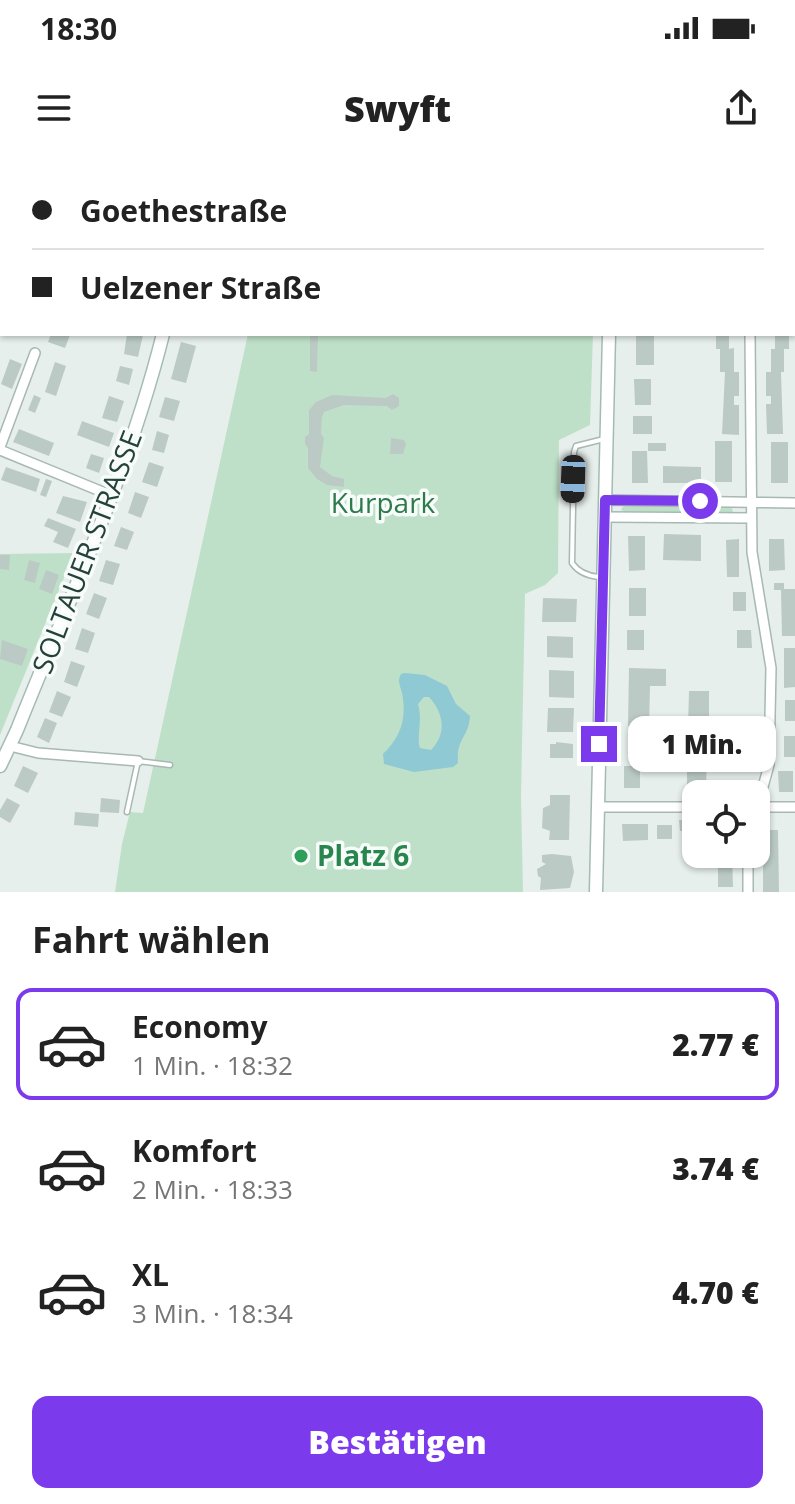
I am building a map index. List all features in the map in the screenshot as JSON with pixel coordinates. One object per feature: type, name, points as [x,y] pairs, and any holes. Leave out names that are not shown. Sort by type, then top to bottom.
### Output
[{"type":"street","name":"SOLTAUER STRASSE","points":[[0,766],[110,495],[150,386],[162,336]]},
{"type":"street","points":[[596,892],[609,336]]},
{"type":"street","points":[[750,336],[752,552],[771,668],[769,765],[765,780]]},
{"type":"street","points":[[35,353],[0,448],[110,495]]},
{"type":"street","points":[[605,500],[795,503]]},
{"type":"street","points":[[605,517],[751,518]]},
{"type":"street","points":[[10,746],[38,753],[138,761]]},
{"type":"street","points":[[598,807],[682,807]]},
{"type":"street","points":[[770,808],[795,807]]},
{"type":"street","points":[[748,868],[748,892]]},
{"type":"lane","points":[[603,577],[592,577],[576,569],[572,563],[572,510],[576,446],[607,439]]},
{"type":"lane","points":[[127,812],[138,761],[170,765]]},
{"type":"green space","name":"Kurpark","points":[[248,336],[593,336],[590,425],[559,440],[558,573],[545,585],[525,594],[521,797],[523,892],[115,892],[130,812],[143,813]]},
{"type":"green space","points":[[626,504],[728,505],[733,513],[625,514],[621,509]]},
{"type":"green space","points":[[74,553],[0,735],[0,554]]},
{"type":"water","points":[[401,674],[425,675],[447,686],[456,704],[470,716],[459,748],[458,763],[453,767],[414,772],[384,764],[383,754],[398,734],[403,719]],"holes":[[[424,697],[429,697],[438,710],[442,724],[440,737],[431,750],[420,748],[419,739],[418,704]]]},
{"type":"building","points":[[50,336],[70,336],[65,348],[48,342]]},
{"type":"building","points":[[127,336],[143,336],[138,357],[124,354]]},
{"type":"building","points":[[310,336],[318,336],[317,372],[310,371]]},
{"type":"building","points":[[636,336],[654,336],[654,365],[636,365]]},
{"type":"building","points":[[716,336],[729,336],[729,349],[734,348],[734,372],[739,372],[739,396],[734,396],[734,405],[739,405],[739,435],[722,434],[725,372],[720,372],[720,349],[716,349]]},
{"type":"building","points":[[775,336],[789,336],[789,349],[784,349],[784,372],[781,372],[783,434],[767,434],[766,404],[771,404],[771,396],[766,396],[766,372],[771,372],[771,349],[775,349]]},
{"type":"building","points":[[181,342],[196,346],[186,383],[171,379]]},
{"type":"building","points":[[10,359],[22,364],[12,389],[1,384]]},
{"type":"building","points":[[55,362],[66,366],[56,396],[45,392]]},
{"type":"building","points":[[120,366],[133,369],[129,385],[116,381]]},
{"type":"building","points":[[634,379],[651,379],[651,405],[635,405]]},
{"type":"building","points":[[393,394],[399,398],[399,406],[392,410],[387,406],[344,405],[324,412],[320,467],[332,476],[344,479],[344,487],[327,485],[317,479],[308,468],[308,448],[305,444],[305,437],[309,434],[309,410],[316,402],[332,395],[386,398]]},
{"type":"building","points":[[34,395],[41,398],[35,413],[28,410]]},
{"type":"building","points":[[109,396],[124,401],[117,422],[102,418]]},
{"type":"building","points":[[165,397],[180,401],[174,421],[159,417]]},
{"type":"building","points":[[633,416],[652,416],[652,434],[633,434]]},
{"type":"building","points":[[82,421],[114,433],[109,447],[77,435]]},
{"type":"building","points":[[19,429],[54,443],[49,456],[13,442]]},
{"type":"building","points":[[157,431],[169,435],[164,453],[152,450]]},
{"type":"building","points":[[391,438],[404,440],[403,454],[390,454]]},
{"type":"building","points":[[715,441],[732,441],[732,482],[715,482]]},
{"type":"building","points":[[771,442],[788,442],[788,483],[771,483]]},
{"type":"building","points":[[648,443],[666,443],[666,451],[648,451]]},
{"type":"building","points":[[632,451],[647,451],[648,483],[632,483]]},
{"type":"building","points":[[91,454],[104,458],[99,473],[86,468]]},
{"type":"building","points":[[149,462],[164,467],[157,487],[142,482]]},
{"type":"building","points":[[663,466],[701,467],[701,483],[663,483]]},
{"type":"building","points":[[6,467],[40,479],[36,492],[1,480]]},
{"type":"building","points":[[46,479],[52,481],[46,497],[40,495]]},
{"type":"building","points":[[135,492],[149,497],[141,518],[128,513]]},
{"type":"building","points":[[63,496],[87,502],[80,522],[56,513]]},
{"type":"building","points":[[48,518],[76,529],[68,548],[53,542],[58,532],[44,526]]},
{"type":"building","points":[[121,527],[134,532],[127,550],[114,546]]},
{"type":"building","points":[[664,534],[701,535],[701,561],[663,560]]},
{"type":"building","points":[[628,536],[645,536],[645,570],[629,571]]},
{"type":"building","points":[[739,539],[739,577],[727,577],[726,540]]},
{"type":"building","points":[[769,539],[784,539],[785,570],[769,571]]},
{"type":"building","points":[[0,555],[10,555],[9,570],[0,569]]},
{"type":"building","points":[[29,560],[40,563],[35,583],[24,580]]},
{"type":"building","points":[[106,560],[120,564],[113,585],[99,581]]},
{"type":"building","points":[[46,570],[59,575],[52,594],[39,589]]},
{"type":"building","points":[[774,583],[784,583],[784,589],[795,589],[795,636],[782,636],[781,590],[774,590]]},
{"type":"building","points":[[629,588],[646,588],[646,616],[629,616]]},
{"type":"building","points":[[733,592],[746,592],[746,611],[733,611]]},
{"type":"building","points":[[94,593],[107,598],[99,619],[86,614]]},
{"type":"building","points":[[543,598],[577,599],[576,622],[542,622]]},
{"type":"building","points":[[82,628],[95,633],[88,653],[75,649]]},
{"type":"building","points":[[627,630],[644,630],[644,650],[627,650]]},
{"type":"building","points":[[737,630],[751,630],[752,648],[737,648]]},
{"type":"building","points":[[547,636],[573,637],[573,658],[547,657]]},
{"type":"building","points":[[2,640],[28,649],[22,666],[0,659]]},
{"type":"building","points":[[784,648],[795,648],[795,687],[784,688]]},
{"type":"building","points":[[71,661],[85,666],[77,687],[64,682]]},
{"type":"building","points":[[629,668],[666,669],[666,686],[650,686],[649,728],[688,729],[689,691],[709,691],[709,724],[743,724],[743,744],[707,743],[706,780],[687,780],[687,743],[648,742],[648,747],[628,746],[628,735],[634,735],[634,726],[628,726]]},
{"type":"building","points":[[549,670],[574,671],[574,698],[549,697]]},
{"type":"building","points":[[57,691],[71,697],[62,717],[49,712]]},
{"type":"building","points":[[785,700],[795,700],[795,721],[785,721]]},
{"type":"building","points":[[548,708],[574,708],[573,732],[547,732]]},
{"type":"building","points":[[45,718],[57,723],[49,743],[37,737]]},
{"type":"building","points":[[784,736],[795,736],[795,757],[784,757]]},
{"type":"building","points":[[550,744],[573,744],[573,758],[550,758]]},
{"type":"building","points":[[23,766],[38,773],[28,793],[14,786]]},
{"type":"building","points":[[624,766],[640,766],[640,788],[624,788]]},
{"type":"building","points":[[778,771],[793,771],[793,792],[779,792]]},
{"type":"building","points":[[550,795],[570,795],[569,840],[549,840],[550,831],[542,828],[543,808],[550,805]]},
{"type":"building","points":[[7,798],[20,805],[10,823],[0,817],[0,810]]},
{"type":"building","points":[[101,798],[120,800],[119,813],[100,812]]},
{"type":"building","points":[[75,812],[99,814],[98,827],[74,825]]},
{"type":"building","points":[[622,824],[648,824],[648,840],[623,841]]},
{"type":"building","points":[[657,825],[672,825],[672,839],[657,839]]},
{"type":"building","points":[[770,830],[778,830],[779,892],[763,892],[763,868],[770,868]]},
{"type":"building","points":[[542,855],[571,856],[574,872],[570,888],[540,890],[541,878],[537,869],[546,864],[542,862]]},
{"type":"building","points":[[718,868],[732,868],[733,887],[718,887]]},
{"type":"place","name":"Platz 6","points":[[301,856]]},
{"type":"route","points":[[599,744],[605,500],[700,501]]}]
